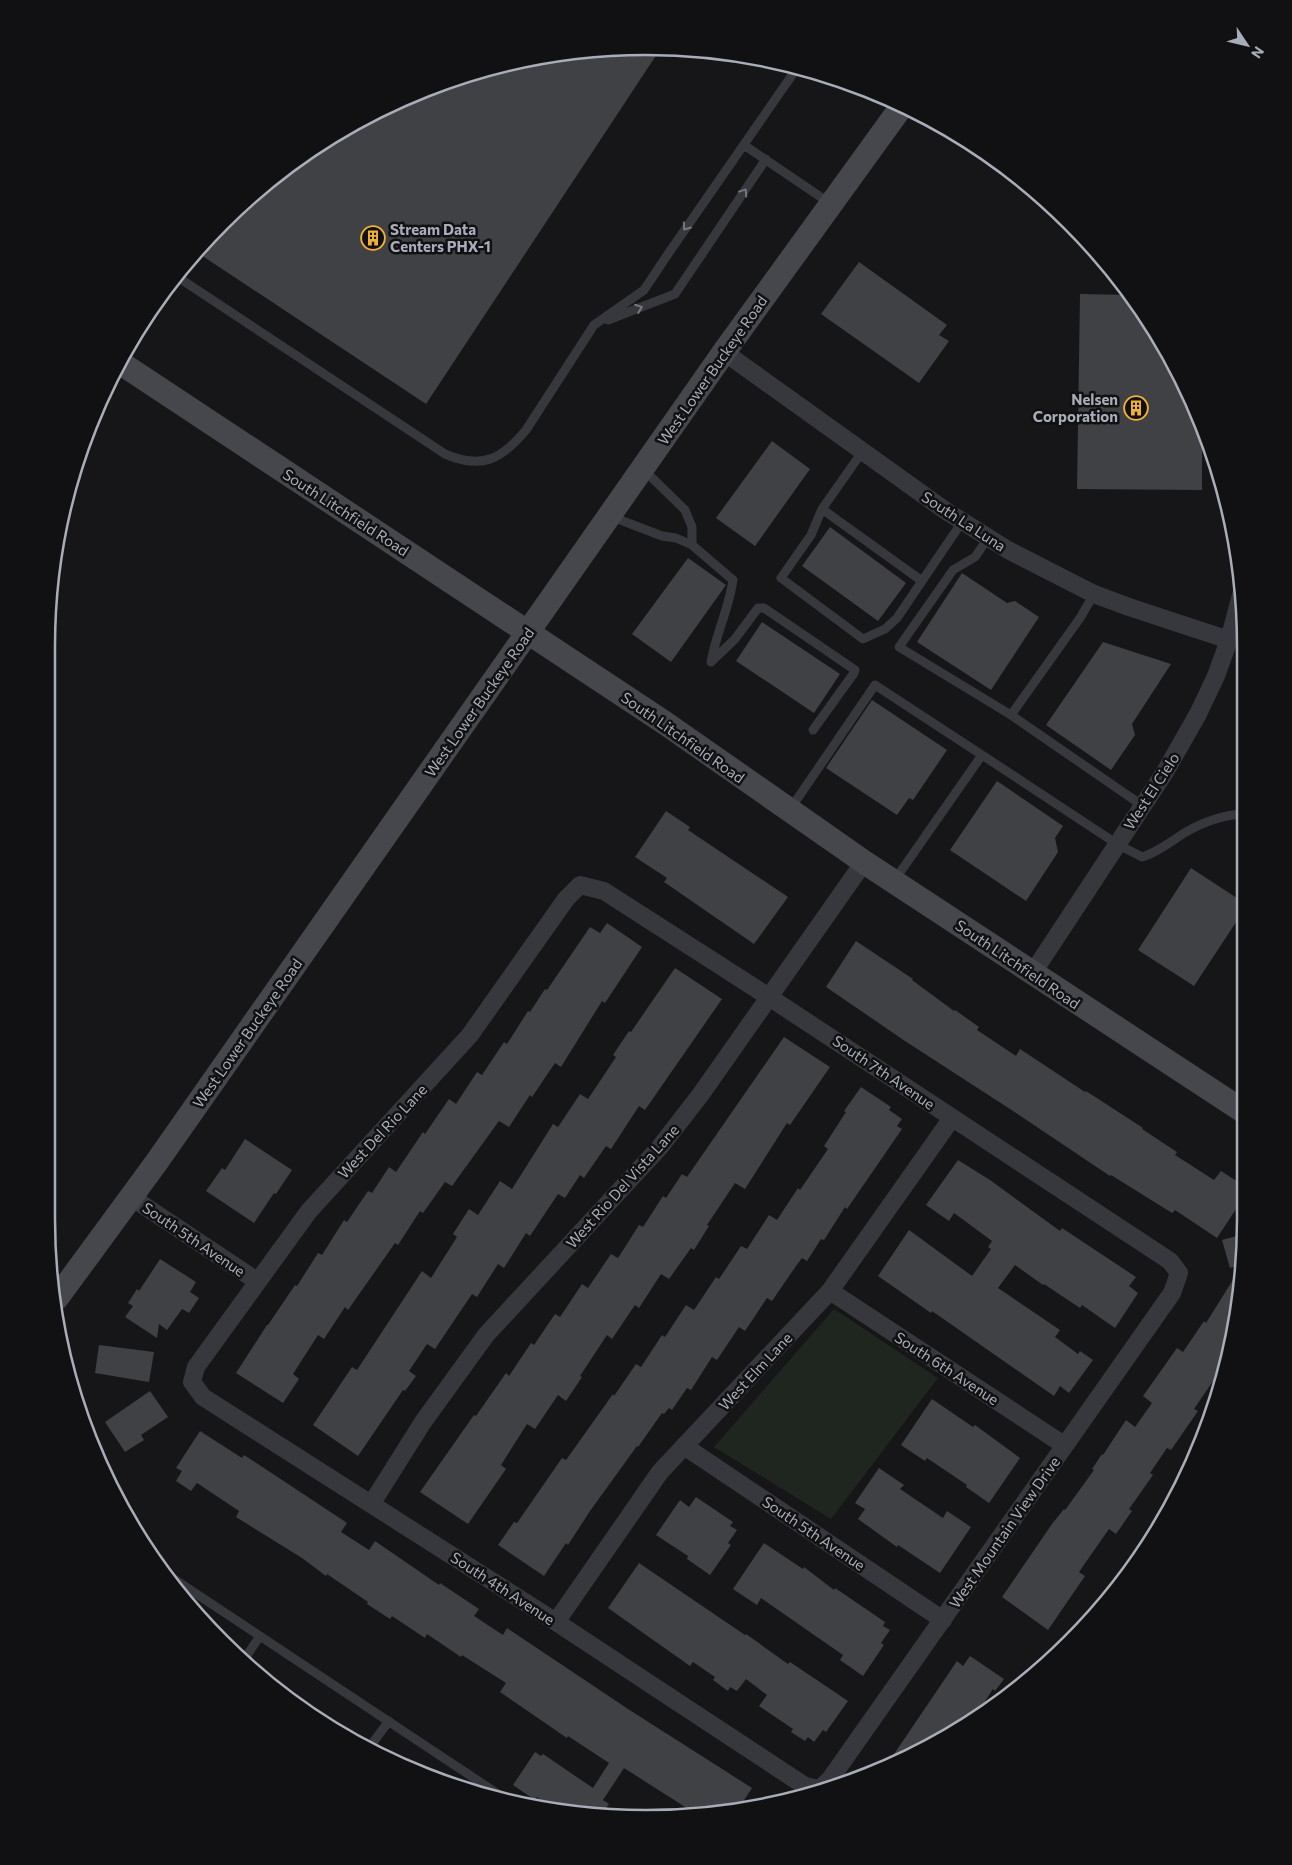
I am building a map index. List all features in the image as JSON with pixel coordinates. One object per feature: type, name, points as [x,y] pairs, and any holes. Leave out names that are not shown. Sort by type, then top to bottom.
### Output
[{"type":"main road","name":"West Lower Buckeye Road","points":[[60,1294],[131,1197],[724,352],[898,112]]},
{"type":"main road","name":"South Litchfield Road","points":[[126,366],[665,724],[864,862],[1237,1107]]},
{"type":"street","name":"South La Luna","points":[[724,352],[962,522],[1008,550],[1094,594],[1229,640]]},
{"type":"street","name":"West El Cielo","points":[[1032,974],[1165,772],[1198,714],[1216,676],[1236,613]]},
{"type":"street","name":"West Rio Del Vista Lane","points":[[372,1503],[424,1422],[486,1336],[660,1147],[701,1094],[864,862]]},
{"type":"street","name":"South 7th Avenue","points":[[580,885],[604,891],[769,997],[1170,1261],[1179,1273]]},
{"type":"street","name":"West Del Rio Lane","points":[[192,1382],[196,1367],[257,1280],[309,1211],[470,1035],[566,900],[580,885]]},
{"type":"street","name":"West Elm Lane","points":[[556,1622],[660,1472],[830,1291],[952,1118]]},
{"type":"street","name":"South 5th Avenue","points":[[131,1197],[257,1280]]},
{"type":"street","name":"West Mountain View Drive","points":[[827,1782],[1172,1293],[1179,1273]]},
{"type":"street","name":"South 6th Avenue","points":[[830,1291],[1064,1445]]},
{"type":"street","name":"South 4th Avenue","points":[[192,1382],[203,1397],[372,1503],[809,1787]]},
{"type":"street","name":"South 5th Avenue","points":[[684,1446],[943,1620]]},
{"type":"lane","points":[[182,280],[445,454],[457,460],[471,463],[493,458],[505,452],[516,442],[594,325],[644,290],[793,74]]},
{"type":"lane","points":[[744,145],[831,204]]},
{"type":"lane","points":[[594,325],[676,294],[766,159]]},
{"type":"lane","points":[[862,452],[822,509],[811,535],[781,578],[863,639],[885,630],[896,618],[962,522]]},
{"type":"lane","points":[[643,468],[685,510],[692,527],[692,545]]},
{"type":"lane","points":[[822,509],[922,581]]},
{"type":"lane","points":[[610,516],[662,536],[676,538],[692,545],[733,580],[731,594],[715,642],[711,662],[735,640],[758,608],[761,607],[855,670],[854,674],[812,730]]},
{"type":"lane","points":[[988,538],[975,556],[953,570],[899,647],[1011,715],[1143,806]]},
{"type":"lane","points":[[1011,715],[1080,618],[1094,594]]},
{"type":"lane","points":[[789,811],[875,685],[1116,844],[1142,857],[1154,854],[1187,831],[1211,821],[1237,814]]},
{"type":"lane","points":[[894,882],[982,756]]},
{"type":"lane","points":[[181,1583],[493,1790]]},
{"type":"lane","points":[[247,1655],[260,1636]]},
{"type":"lane","points":[[373,1743],[388,1721]]},
{"type":"shaded area","points":[[834,1309],[938,1378],[831,1519],[714,1447]]},
{"type":"building","name":"Stream Data Centers PHX-1","points":[[656,55],[426,404],[202,256],[228,228],[286,177],[351,134],[420,100],[456,86],[531,66],[607,56]]},
{"type":"building","points":[[859,262],[947,325],[939,335],[949,341],[919,383],[821,314]]},
{"type":"building","name":"Nelsen Corporation","points":[[1080,294],[1121,295],[1158,350],[1192,420],[1202,446],[1202,490],[1077,489]]},
{"type":"building","points":[[772,441],[810,469],[755,546],[716,518]]},
{"type":"building","points":[[830,527],[906,583],[878,621],[802,566]]},
{"type":"building","points":[[688,558],[726,585],[671,662],[632,634]]},
{"type":"building","points":[[962,573],[1007,603],[1015,601],[1039,617],[991,690],[917,642]]},
{"type":"building","points":[[762,622],[840,674],[814,713],[736,661]]},
{"type":"building","points":[[1103,642],[1171,664],[1132,724],[1135,735],[1111,770],[1046,725]]},
{"type":"building","points":[[872,700],[947,750],[913,800],[909,798],[897,815],[826,768]]},
{"type":"building","points":[[997,781],[1063,826],[1055,838],[1058,852],[1026,901],[950,850]]},
{"type":"building","points":[[666,811],[690,827],[688,830],[788,897],[754,944],[664,882],[667,878],[635,857]]},
{"type":"building","points":[[1191,868],[1237,898],[1237,921],[1194,986],[1138,950]]},
{"type":"building","points":[[607,923],[642,947],[605,1003],[602,1001],[561,1067],[555,1063],[532,1097],[530,1095],[509,1127],[499,1121],[452,1186],[445,1182],[423,1213],[420,1211],[398,1245],[395,1243],[348,1310],[345,1307],[324,1339],[318,1335],[293,1374],[299,1379],[283,1403],[236,1373],[295,1285],[297,1286],[318,1253],[322,1255],[344,1220],[347,1222],[368,1191],[372,1193],[389,1167],[396,1172],[423,1132],[425,1134],[449,1099],[456,1104],[477,1072],[482,1075],[504,1042],[507,1044],[528,1011],[530,1012],[545,989],[547,990],[590,927],[600,933]]},
{"type":"building","points":[[856,941],[913,979],[954,1011],[979,1027],[977,1030],[1016,1056],[1020,1049],[1143,1128],[1177,1152],[1175,1155],[1214,1180],[1221,1171],[1237,1181],[1237,1208],[1217,1238],[1175,1210],[1172,1213],[1110,1176],[826,987]]},
{"type":"building","points":[[675,968],[722,999],[645,1110],[639,1106],[611,1149],[606,1146],[584,1178],[580,1175],[565,1198],[558,1194],[530,1236],[526,1233],[504,1268],[498,1264],[477,1297],[472,1294],[435,1349],[427,1344],[409,1371],[416,1376],[405,1391],[403,1390],[358,1456],[313,1425],[352,1367],[357,1370],[422,1271],[431,1278],[457,1237],[453,1234],[469,1209],[478,1215],[500,1181],[512,1189],[553,1124],[558,1127],[580,1094],[588,1099],[616,1057],[613,1055]]},
{"type":"building","points":[[784,1037],[830,1067],[790,1125],[787,1123],[745,1189],[735,1183],[707,1225],[709,1226],[694,1250],[691,1248],[669,1279],[661,1274],[639,1308],[635,1305],[612,1339],[607,1335],[566,1401],[558,1395],[535,1429],[527,1424],[501,1465],[506,1469],[468,1524],[420,1492],[474,1415],[476,1416],[506,1373],[509,1376],[531,1343],[534,1345],[555,1314],[560,1317],[582,1284],[588,1288],[611,1254],[618,1258],[639,1225],[643,1227],[663,1196],[666,1198],[682,1174],[687,1177]]},
{"type":"building","points":[[861,1087],[891,1107],[889,1110],[902,1119],[897,1126],[902,1129],[847,1209],[845,1207],[824,1240],[821,1239],[807,1261],[802,1258],[772,1301],[767,1298],[745,1331],[739,1327],[717,1360],[712,1357],[691,1390],[687,1388],[672,1410],[669,1408],[664,1414],[662,1413],[590,1511],[568,1545],[566,1543],[544,1576],[498,1545],[514,1522],[517,1523],[562,1458],[566,1460],[636,1364],[641,1367],[662,1335],[665,1337],[686,1305],[694,1310],[716,1277],[719,1279],[741,1246],[747,1249],[769,1215],[777,1220],[798,1188],[800,1190],[828,1149],[824,1146],[846,1112],[844,1111]]},
{"type":"building","points":[[245,1139],[292,1170],[254,1223],[206,1191],[222,1168],[225,1170]]},
{"type":"building","points":[[958,1160],[990,1180],[1060,1231],[1062,1228],[1136,1277],[1129,1286],[1138,1293],[1115,1328],[1082,1305],[1080,1308],[1043,1285],[1015,1265],[998,1288],[1060,1330],[1055,1337],[1078,1354],[1080,1351],[1093,1360],[1069,1393],[1060,1386],[1054,1396],[932,1311],[931,1313],[878,1276],[909,1230],[972,1276],[991,1249],[988,1247],[992,1241],[954,1213],[949,1221],[926,1205]]},
{"type":"building","points":[[1237,1236],[1235,1267],[1230,1268],[1222,1240]]},
{"type":"building","points":[[160,1259],[196,1282],[190,1292],[199,1298],[189,1313],[182,1309],[167,1330],[159,1324],[157,1338],[125,1317],[133,1306],[128,1303],[137,1289],[139,1291]]},
{"type":"building","points":[[1234,1278],[1226,1334],[1217,1372],[1215,1378],[1194,1409],[1198,1411],[1171,1450],[1167,1448],[1150,1473],[1153,1475],[1129,1509],[1132,1511],[1116,1534],[1109,1529],[1079,1572],[1085,1576],[1048,1630],[1002,1597],[1052,1524],[1065,1510],[1094,1470],[1092,1469],[1126,1420],[1135,1427],[1152,1403],[1143,1396],[1177,1348],[1183,1352],[1204,1321],[1206,1323]]},
{"type":"building","points":[[99,1345],[154,1352],[149,1382],[95,1373]]},
{"type":"building","points":[[150,1391],[168,1417],[141,1435],[144,1440],[125,1452],[105,1422]]},
{"type":"building","points":[[932,1399],[973,1427],[975,1425],[1020,1458],[989,1503],[966,1487],[967,1485],[927,1458],[925,1461],[901,1445]]},
{"type":"building","points":[[200,1431],[242,1458],[244,1455],[347,1523],[341,1532],[369,1550],[375,1541],[439,1585],[440,1583],[479,1609],[474,1616],[503,1635],[507,1628],[628,1709],[752,1788],[743,1802],[688,1809],[624,1768],[603,1800],[609,1804],[605,1809],[542,1801],[537,1797],[534,1800],[513,1785],[535,1752],[541,1756],[543,1754],[593,1788],[609,1763],[568,1736],[567,1738],[500,1692],[506,1683],[462,1655],[461,1657],[427,1634],[425,1638],[392,1616],[390,1619],[327,1574],[326,1576],[302,1558],[236,1517],[239,1511],[197,1483],[191,1491],[176,1481],[182,1471],[176,1468]]},
{"type":"building","points":[[879,1468],[904,1485],[900,1489],[943,1518],[947,1511],[971,1527],[940,1573],[898,1545],[897,1547],[858,1519],[865,1509],[855,1503]]},
{"type":"building","points":[[696,1497],[733,1522],[730,1526],[737,1530],[728,1543],[731,1545],[710,1575],[687,1559],[688,1556],[656,1535],[680,1500],[689,1507]]},
{"type":"building","points":[[764,1543],[803,1569],[804,1567],[834,1590],[835,1588],[885,1622],[883,1626],[890,1630],[881,1643],[884,1645],[863,1676],[840,1660],[843,1655],[761,1598],[757,1605],[733,1589]]},
{"type":"building","points":[[639,1563],[788,1664],[790,1662],[848,1701],[826,1732],[823,1730],[814,1742],[808,1737],[805,1741],[791,1732],[793,1729],[759,1706],[767,1695],[746,1679],[737,1691],[730,1687],[728,1691],[713,1680],[715,1677],[693,1662],[690,1666],[608,1608]]},
{"type":"building","points":[[970,1656],[1004,1679],[995,1691],[993,1689],[984,1703],[941,1731],[893,1755],[957,1661],[963,1666]]},
{"type":"place","name":"Stream Data Centers PHX-1","points":[[373,238]]},
{"type":"place","name":"Nelsen Corporation","points":[[1136,408]]}]
